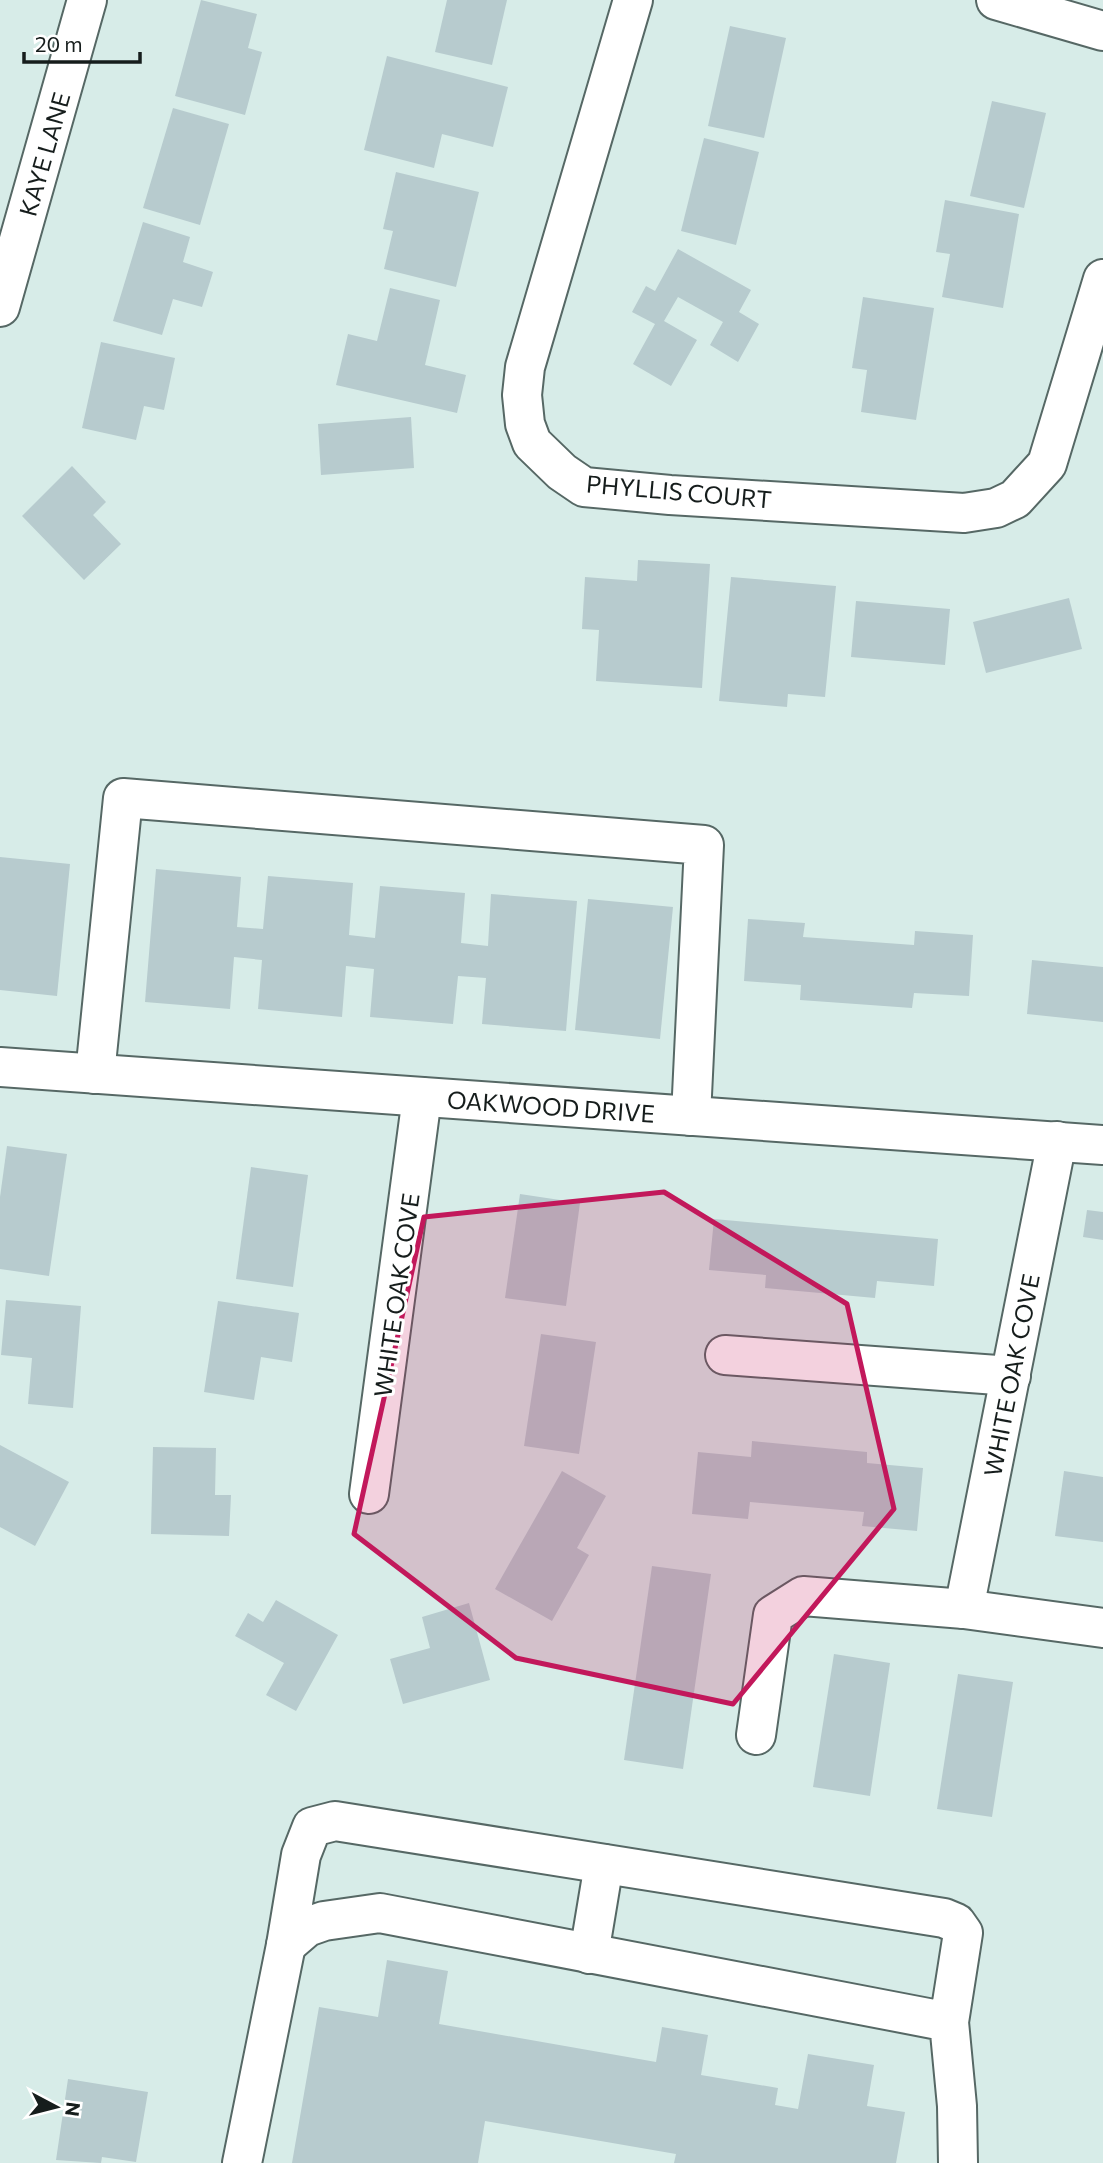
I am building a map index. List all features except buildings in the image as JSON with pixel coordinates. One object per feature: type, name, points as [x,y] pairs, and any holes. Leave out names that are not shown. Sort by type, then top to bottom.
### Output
[{"type":"street","name":"KAYE LANE","points":[[0,307],[87,0]]},
{"type":"street","name":"PHYLLIS COURT","points":[[633,0],[525,367],[522,396],[525,424],[532,443],[562,472],[584,487],[670,495],[837,503],[964,513],[996,508],[1015,499],[1047,464],[1103,279]]},
{"type":"street","points":[[996,0],[1103,31]]},
{"type":"street","points":[[95,1074],[123,798],[704,845],[691,1116]]},
{"type":"street","name":"OAKWOOD DRIVE","points":[[0,1067],[1103,1145]]},
{"type":"street","name":"WHITE OAK COVE","points":[[369,1494],[422,1097]]},
{"type":"street","name":"WHITE OAK COVE","points":[[964,1609],[1057,1142]]},
{"type":"street","points":[[725,1355],[1011,1376]]},
{"type":"street","points":[[756,1735],[773,1615],[803,1596],[964,1609],[1103,1628]]},
{"type":"street","points":[[242,2163],[286,1945],[301,1855],[312,1827],[335,1821],[944,1918],[956,1923],[962,1933],[949,2022],[957,2106],[958,2163]]},
{"type":"street","points":[[589,1954],[604,1864]]},
{"type":"street","points":[[286,1945],[307,1927],[324,1921],[380,1913],[949,2022]]},
{"type":"highlighted area","points":[[664,1192],[847,1304],[894,1509],[733,1704],[516,1658],[354,1534],[424,1217]]}]
